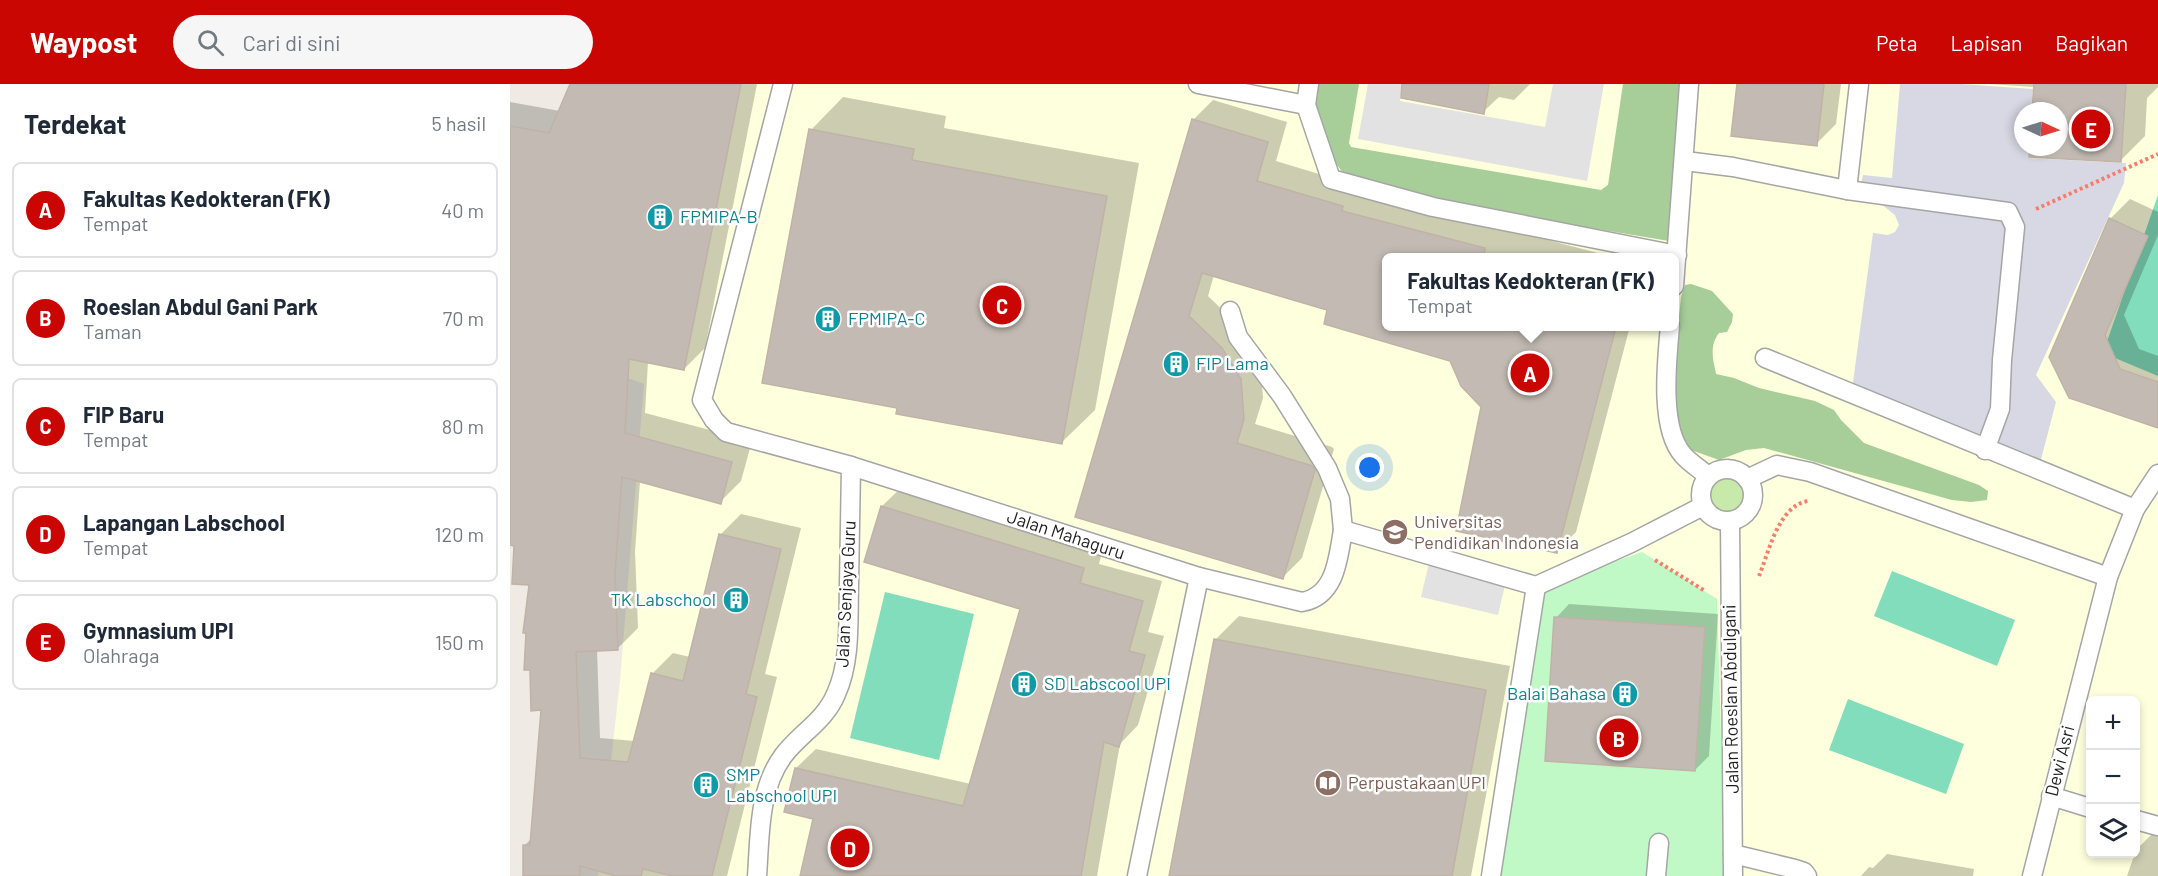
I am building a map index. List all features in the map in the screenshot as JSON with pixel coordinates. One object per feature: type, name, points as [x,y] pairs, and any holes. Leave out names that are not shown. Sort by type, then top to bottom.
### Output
[{"type":"lane","name":"Jalan Mahaguru","points":[[783,84],[702,400],[714,420],[726,432],[851,466],[1199,578],[1302,602],[1321,595],[1335,571],[1343,530]]},
{"type":"lane","points":[[1198,84],[1306,105]]},
{"type":"lane","points":[[1309,84],[1306,105],[1330,179],[1433,207],[1667,253]]},
{"type":"lane","points":[[1677,253],[1689,84]]},
{"type":"lane","points":[[1847,190],[1859,84]]},
{"type":"lane","points":[[1685,161],[1733,167],[1847,190],[2008,212],[2015,227],[2002,360],[2000,409],[1985,450]]},
{"type":"lane","points":[[1230,311],[1238,337],[1282,396],[1327,468],[1340,499],[1343,530],[1536,586],[1631,543],[1703,506]]},
{"type":"lane","points":[[1670,331],[1665,390],[1673,435],[1683,455],[1708,476]]},
{"type":"lane","points":[[1765,358],[1985,450],[2135,509]]},
{"type":"lane","points":[[1747,478],[1778,465],[1810,472],[2108,577]]},
{"type":"lane","name":"Jalan Senjaya Guru","points":[[757,876],[762,818],[769,783],[782,757],[822,718],[836,696],[841,681],[847,637],[851,466]]},
{"type":"lane","points":[[1729,468],[1747,478],[1752,489],[1752,499],[1748,510],[1740,517],[1730,521],[1719,520],[1710,515],[1703,506],[1701,495],[1702,485],[1708,476],[1718,470],[1729,468]]},
{"type":"lane","name":"Dewi Asri","points":[[2032,876],[2108,577],[2135,509],[2158,474]]},
{"type":"lane","name":"Jalan Roeslan Abdulgani","points":[[1730,521],[1733,876]]},
{"type":"lane","points":[[1137,876],[1199,578]]},
{"type":"lane","points":[[1491,876],[1536,586]]},
{"type":"lane","points":[[2051,796],[2086,806]]},
{"type":"lane","points":[[2140,821],[2158,826]]},
{"type":"lane","points":[[1656,876],[1659,843]]},
{"type":"lane","points":[[1733,854],[1796,868],[1808,876]]},
{"type":"path","points":[[2013,219],[2158,154]]},
{"type":"path","points":[[1759,576],[1786,515],[1796,505],[1806,500],[1814,502]]},
{"type":"shaded area","name":"Universitas Pendidikan Indonesia","points":[[614,84],[2158,84],[2158,876],[598,876],[620,681],[644,384],[563,354]]},
{"type":"shaded area","points":[[1368,84],[1403,84],[1400,101],[1545,127],[1553,84],[1604,84],[1587,181],[1358,139]]},
{"type":"shaded area","points":[[1900,84],[1961,84],[2033,89],[2032,102],[2014,102],[2014,156],[2126,163],[2124,183],[2036,375],[2056,402],[2039,467],[1852,390],[1873,233],[1888,235],[1895,232],[1899,225],[1895,215],[1881,204],[1858,200],[1863,175],[1892,178]]},
{"type":"shaded area","points":[[1429,563],[1506,581],[1498,615],[1421,597]]},
{"type":"green space","points":[[1318,84],[1359,84],[1349,143],[1351,147],[1601,190],[1608,185],[1623,84],[1679,84],[1669,241],[1513,215],[1420,195],[1343,173],[1332,158],[1314,105]]},
{"type":"green space","points":[[2158,195],[2158,376],[2103,353]]},
{"type":"green space","points":[[1691,284],[1712,291],[1733,314],[1727,332],[1719,333],[1714,343],[1716,374],[1759,388],[1815,401],[1834,410],[1864,443],[1979,485],[1988,491],[1987,500],[1971,502],[1952,500],[1764,448],[1746,450],[1719,460],[1691,450],[1680,438],[1672,384],[1681,297],[1685,285]]},
{"type":"green space","points":[[1726,472],[1735,473],[1742,478],[1747,485],[1747,503],[1742,510],[1735,515],[1726,516],[1717,515],[1710,510],[1705,503],[1704,494],[1705,485],[1710,478],[1717,473]]},
{"type":"green space","points":[[1642,552],[1717,599],[1725,876],[1496,876],[1540,588]]},
{"type":"green space","points":[[1892,571],[2015,620],[1997,666],[1874,616]]},
{"type":"green space","points":[[885,592],[974,614],[939,760],[850,738]]},
{"type":"green space","points":[[1848,699],[1964,744],[1946,794],[1829,750]]},
{"type":"building","points":[[570,84],[741,84],[684,370],[629,359],[625,433],[732,462],[721,504],[622,477],[615,574],[618,650],[576,652],[580,758],[628,762],[651,673],[683,681],[719,534],[781,549],[746,694],[757,697],[712,876],[673,876],[643,869],[641,876],[616,876],[580,866],[580,876],[523,876],[523,845],[530,845],[541,710],[531,711],[530,670],[524,670],[526,633],[523,633],[529,585],[512,584],[514,546],[510,545],[510,126],[549,133]]},
{"type":"building","points":[[1402,84],[1489,84],[1484,114],[1401,98]]},
{"type":"building","points":[[1737,84],[1824,84],[1817,146],[1731,136]]},
{"type":"building","points":[[2034,84],[2126,84],[2121,162],[2029,157],[2068,156],[2068,102],[2033,102]]},
{"type":"building","name":"FIP Lama","points":[[1192,119],[1268,142],[1257,181],[1343,206],[1342,211],[1485,248],[1484,253],[1382,253],[1382,331],[1615,331],[1557,553],[1456,531],[1481,407],[1461,386],[1450,361],[1324,324],[1327,310],[1202,273],[1189,316],[1222,348],[1241,379],[1244,419],[1237,443],[1313,466],[1315,470],[1283,579],[1075,517]]},
{"type":"building","points":[[809,129],[914,149],[912,160],[1107,196],[1062,444],[896,414],[897,408],[762,383]]},
{"type":"building","points":[[2109,218],[2148,236],[2105,335],[2120,369],[2158,382],[2158,428],[2069,398],[2049,357]]},
{"type":"building","points":[[881,506],[1084,568],[1080,583],[1143,601],[1129,651],[1145,655],[1119,747],[1104,742],[1081,876],[800,876],[813,819],[784,812],[795,768],[963,806],[1020,609],[864,562]]},
{"type":"building","name":"Balai Bahasa","points":[[1554,617],[1705,627],[1695,771],[1545,761]]},
{"type":"building","name":"Perpustakaan UPI","points":[[1214,639],[1486,690],[1452,876],[1169,876]]},
{"type":"place","name":"Gymnasium UPI","points":[[2091,129]]},
{"type":"place","name":"FPMIPA-B","points":[[660,217]]},
{"type":"place","name":"FIP Baru","points":[[1002,305]]},
{"type":"place","name":"FPMIPA-C","points":[[828,319]]},
{"type":"place","name":"FIP Lama","points":[[1176,364]]},
{"type":"place","name":"Fakultas Kedokteran (FK)","points":[[1530,373]]},
{"type":"place","name":"Universitas Pendidikan Indonesia","points":[[1395,532]]},
{"type":"place","name":"TK Labschool","points":[[736,600]]},
{"type":"place","name":"SD Labscool UPI","points":[[1024,684]]},
{"type":"place","name":"Balai Bahasa","points":[[1625,694]]},
{"type":"place","name":"Roeslan Abdul Gani Park","points":[[1619,738]]},
{"type":"place","name":"Perpustakaan UPI","points":[[1328,783]]},
{"type":"place","name":"SMP Labschool UPI","points":[[706,785]]},
{"type":"place","name":"Lapangan Labschool","points":[[850,848]]}]
